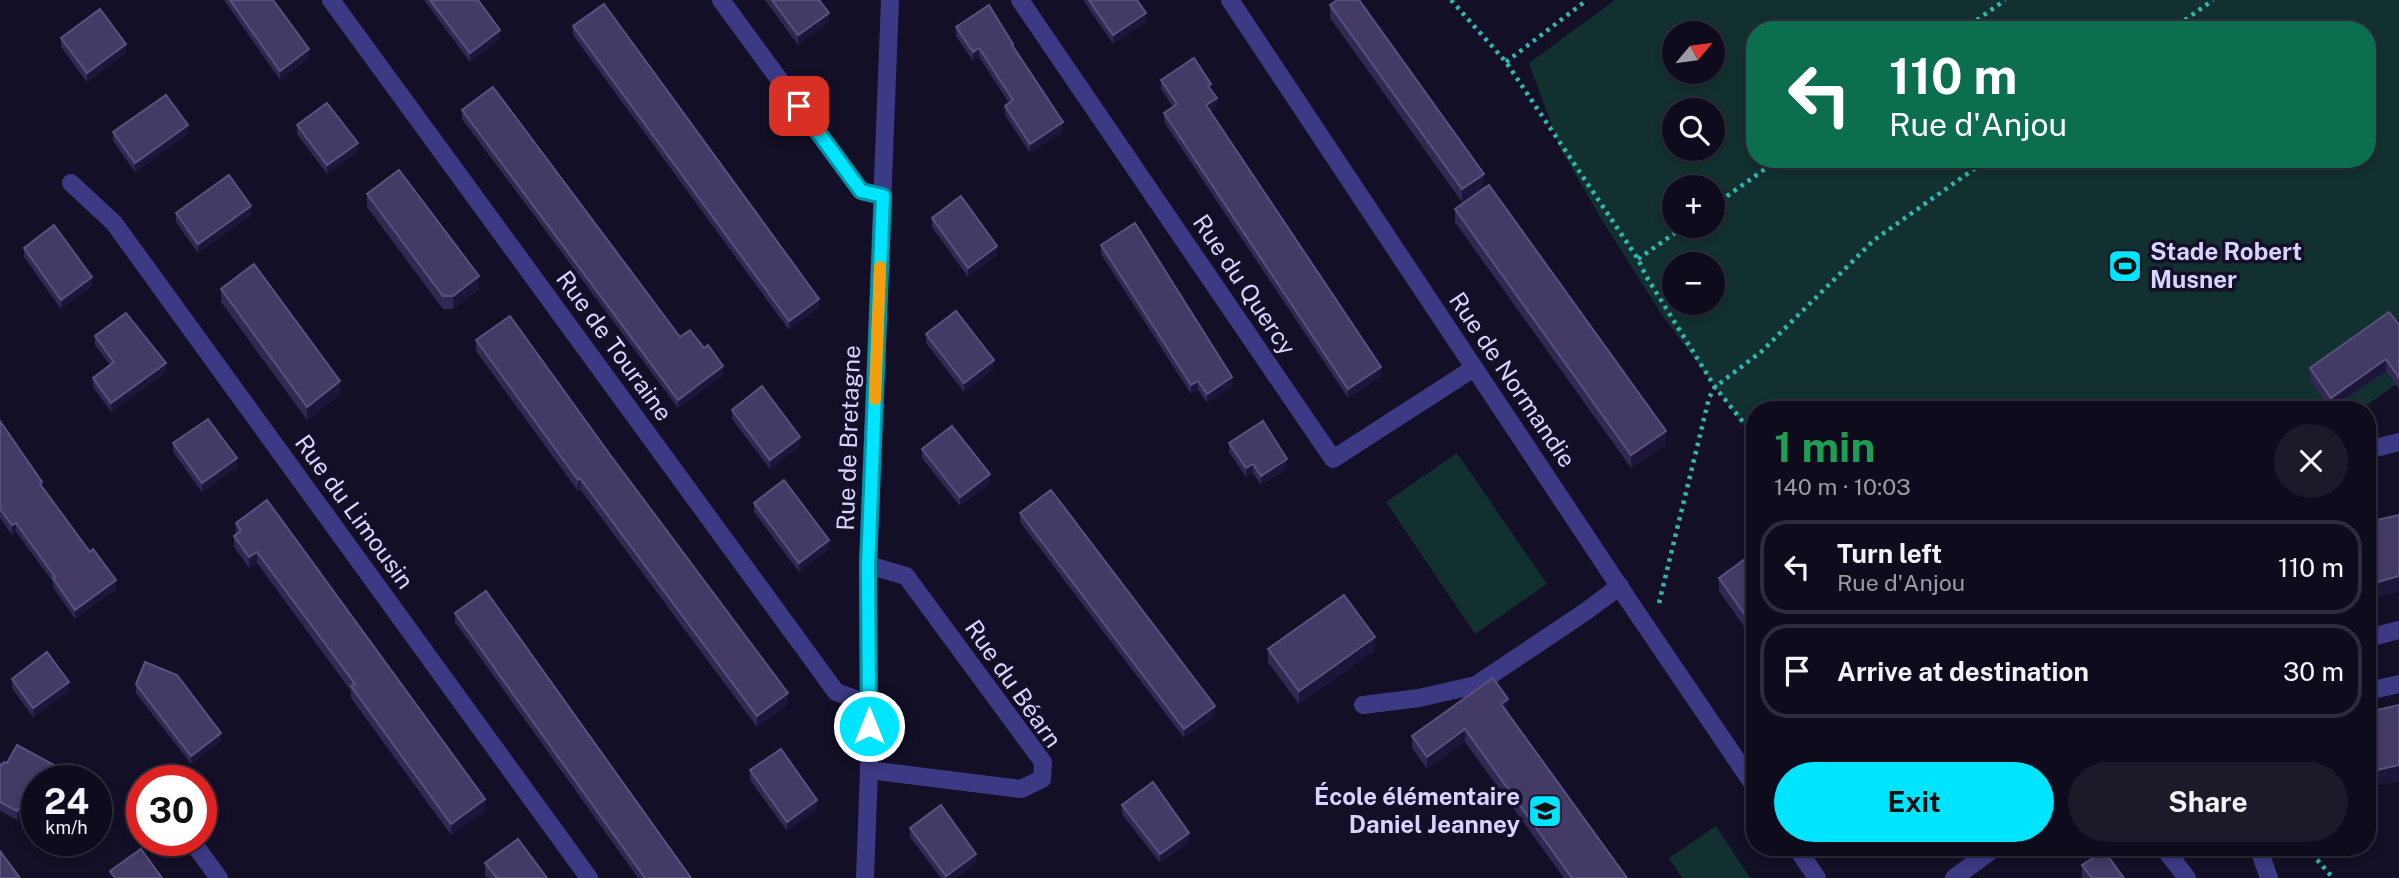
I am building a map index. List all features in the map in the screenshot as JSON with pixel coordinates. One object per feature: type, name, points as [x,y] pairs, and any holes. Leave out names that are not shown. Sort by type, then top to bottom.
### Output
[{"type":"street","name":"Rue de Touraine","points":[[331,0],[836,692],[869,704]]},
{"type":"street","points":[[721,0],[861,191],[883,196]]},
{"type":"street","name":"Rue de Bretagne","points":[[865,878],[869,770],[868,565],[890,0]]},
{"type":"street","name":"Rue du Quercy","points":[[1020,0],[1333,460],[1475,368]]},
{"type":"street","name":"Rue de Normandie","points":[[1230,0],[1746,774]]},
{"type":"street","name":"Rue du Limousin","points":[[71,183],[114,223],[589,878]]},
{"type":"street","points":[[2376,448],[2399,442]]},
{"type":"street","name":"Rue du Béarn","points":[[868,565],[906,576],[1043,762],[1042,779],[1021,789],[869,770]]},
{"type":"street","points":[[1363,705],[1419,698],[1476,685],[1620,586]]},
{"type":"street","points":[[2376,636],[2399,630]]},
{"type":"street","points":[[2376,689],[2399,684]]},
{"type":"street","points":[[203,856],[219,878]]},
{"type":"street","points":[[1802,856],[1817,878]]},
{"type":"street","points":[[1954,878],[1984,856]]},
{"type":"street","points":[[2170,856],[2187,878]]},
{"type":"street","points":[[2261,856],[2269,878]]},
{"type":"path","points":[[1451,0],[1506,62],[1638,259],[1716,387],[1746,425]]},
{"type":"path","points":[[1506,62],[1587,0]]},
{"type":"path","points":[[1976,21],[2005,0]]},
{"type":"path","points":[[2184,21],[2213,0]]},
{"type":"path","points":[[1725,197],[1766,168]]},
{"type":"path","points":[[1643,621],[1658,610],[1709,398],[1716,387],[1762,351],[1874,240],[1975,168]]},
{"type":"path","points":[[1638,259],[1668,238]]},
{"type":"path","points":[[2314,856],[2333,878]]},
{"type":"green space","name":"Stade Robert Musner","points":[[1615,0],[2399,0],[2399,382],[2373,401],[1746,401],[1746,429],[1662,315],[1560,148],[1529,63]]},
{"type":"green space","points":[[1457,453],[1547,584],[1475,634],[1386,502]]},
{"type":"green space","points":[[1716,826],[1750,878],[1682,878],[1669,858]]},
{"type":"building","points":[[230,0],[273,0],[309,49],[280,71]]},
{"type":"building","points":[[430,0],[478,0],[500,30],[470,53]]},
{"type":"building","points":[[772,0],[819,0],[829,13],[798,35]]},
{"type":"building","points":[[1089,0],[1137,0],[1146,13],[1113,35]]},
{"type":"building","points":[[1337,0],[1359,0],[1484,174],[1462,189],[1330,5]]},
{"type":"building","points":[[604,4],[819,299],[789,321],[573,26]]},
{"type":"building","points":[[989,5],[1063,122],[1030,144],[1005,106],[1013,100],[979,48],[973,52],[956,27]]},
{"type":"building","points":[[100,9],[126,44],[87,73],[61,38]]},
{"type":"building","points":[[1194,58],[1217,98],[1206,105],[1381,367],[1348,389],[1164,113],[1177,104],[1161,80]]},
{"type":"building","points":[[493,87],[680,337],[690,330],[704,348],[708,345],[723,366],[678,400],[462,110]]},
{"type":"building","points":[[166,95],[188,125],[135,163],[113,132]]},
{"type":"building","points":[[327,103],[358,143],[327,165],[297,125]]},
{"type":"building","points":[[399,170],[479,276],[453,296],[443,296],[367,194]]},
{"type":"building","points":[[229,175],[251,206],[198,244],[176,213]]},
{"type":"building","points":[[1489,185],[1666,431],[1631,455],[1455,209]]},
{"type":"building","points":[[961,196],[997,246],[968,268],[932,218]]},
{"type":"building","points":[[1135,223],[1232,377],[1207,394],[1198,381],[1191,385],[1101,245]]},
{"type":"building","points":[[54,225],[92,277],[61,300],[24,248]]},
{"type":"building","points":[[254,264],[340,381],[307,407],[221,289]]},
{"type":"building","points":[[956,311],[994,360],[964,383],[926,334]]},
{"type":"building","points":[[2389,312],[2399,325],[2399,378],[2386,359],[2331,398],[2310,368]]},
{"type":"building","points":[[126,313],[166,363],[111,403],[93,378],[114,362],[95,336]]},
{"type":"building","points":[[510,316],[788,693],[757,716],[580,478],[578,480],[476,340]]},
{"type":"building","points":[[762,386],[800,437],[770,460],[732,410]]},
{"type":"building","points":[[208,419],[237,458],[202,483],[173,443]]},
{"type":"building","points":[[0,421],[42,482],[40,484],[90,552],[93,549],[116,580],[75,610],[16,523],[12,525],[0,509]]},
{"type":"building","points":[[1263,421],[1287,459],[1261,476],[1253,464],[1246,468],[1229,443]]},
{"type":"building","points":[[952,426],[990,474],[960,497],[922,449]]},
{"type":"building","points":[[784,480],[829,540],[799,563],[754,503]]},
{"type":"building","points":[[1051,490],[1215,706],[1184,729],[1020,513]]},
{"type":"building","points":[[267,500],[485,799],[451,824],[351,686],[355,684],[257,552],[249,557],[234,536],[241,531],[236,523]]},
{"type":"building","points":[[2399,515],[2399,576],[2376,583],[2376,520]]},
{"type":"building","points":[[1746,558],[1746,616],[1719,578]]},
{"type":"building","points":[[486,591],[691,878],[645,878],[455,613]]},
{"type":"building","points":[[1344,595],[1375,637],[1299,691],[1268,649]]},
{"type":"building","points":[[47,652],[69,682],[33,708],[12,679]]},
{"type":"building","points":[[145,662],[177,675],[221,733],[191,756],[136,684]]},
{"type":"building","points":[[1493,678],[1508,699],[1501,704],[1627,878],[1572,878],[1465,729],[1427,757],[1412,736]]},
{"type":"building","points":[[2399,705],[2399,765],[2376,770],[2376,710]]},
{"type":"building","points":[[17,745],[54,765],[21,765],[21,805],[17,811],[0,802],[0,764],[7,763]]},
{"type":"building","points":[[781,749],[817,800],[787,822],[750,770]]},
{"type":"building","points":[[1153,782],[1189,833],[1160,854],[1122,805]]},
{"type":"building","points":[[941,805],[976,854],[946,876],[910,828]]},
{"type":"building","points":[[518,839],[547,878],[497,878],[485,863]]},
{"type":"building","points":[[0,851],[20,878],[0,878]]},
{"type":"building","points":[[131,856],[146,856],[162,878],[115,878],[110,871]]},
{"type":"building","points":[[2096,856],[2108,856],[2124,878],[2092,878],[2082,865]]},
{"type":"slow traffic","points":[[875,399],[880,267]]},
{"type":"place","name":"Stade Robert Musner","points":[[2125,266]]},
{"type":"place","name":"École élémentaire Daniel Jeanney","points":[[1545,811]]},
{"type":"route","points":[[799,106],[861,191],[883,196],[868,565],[869,726]]}]
